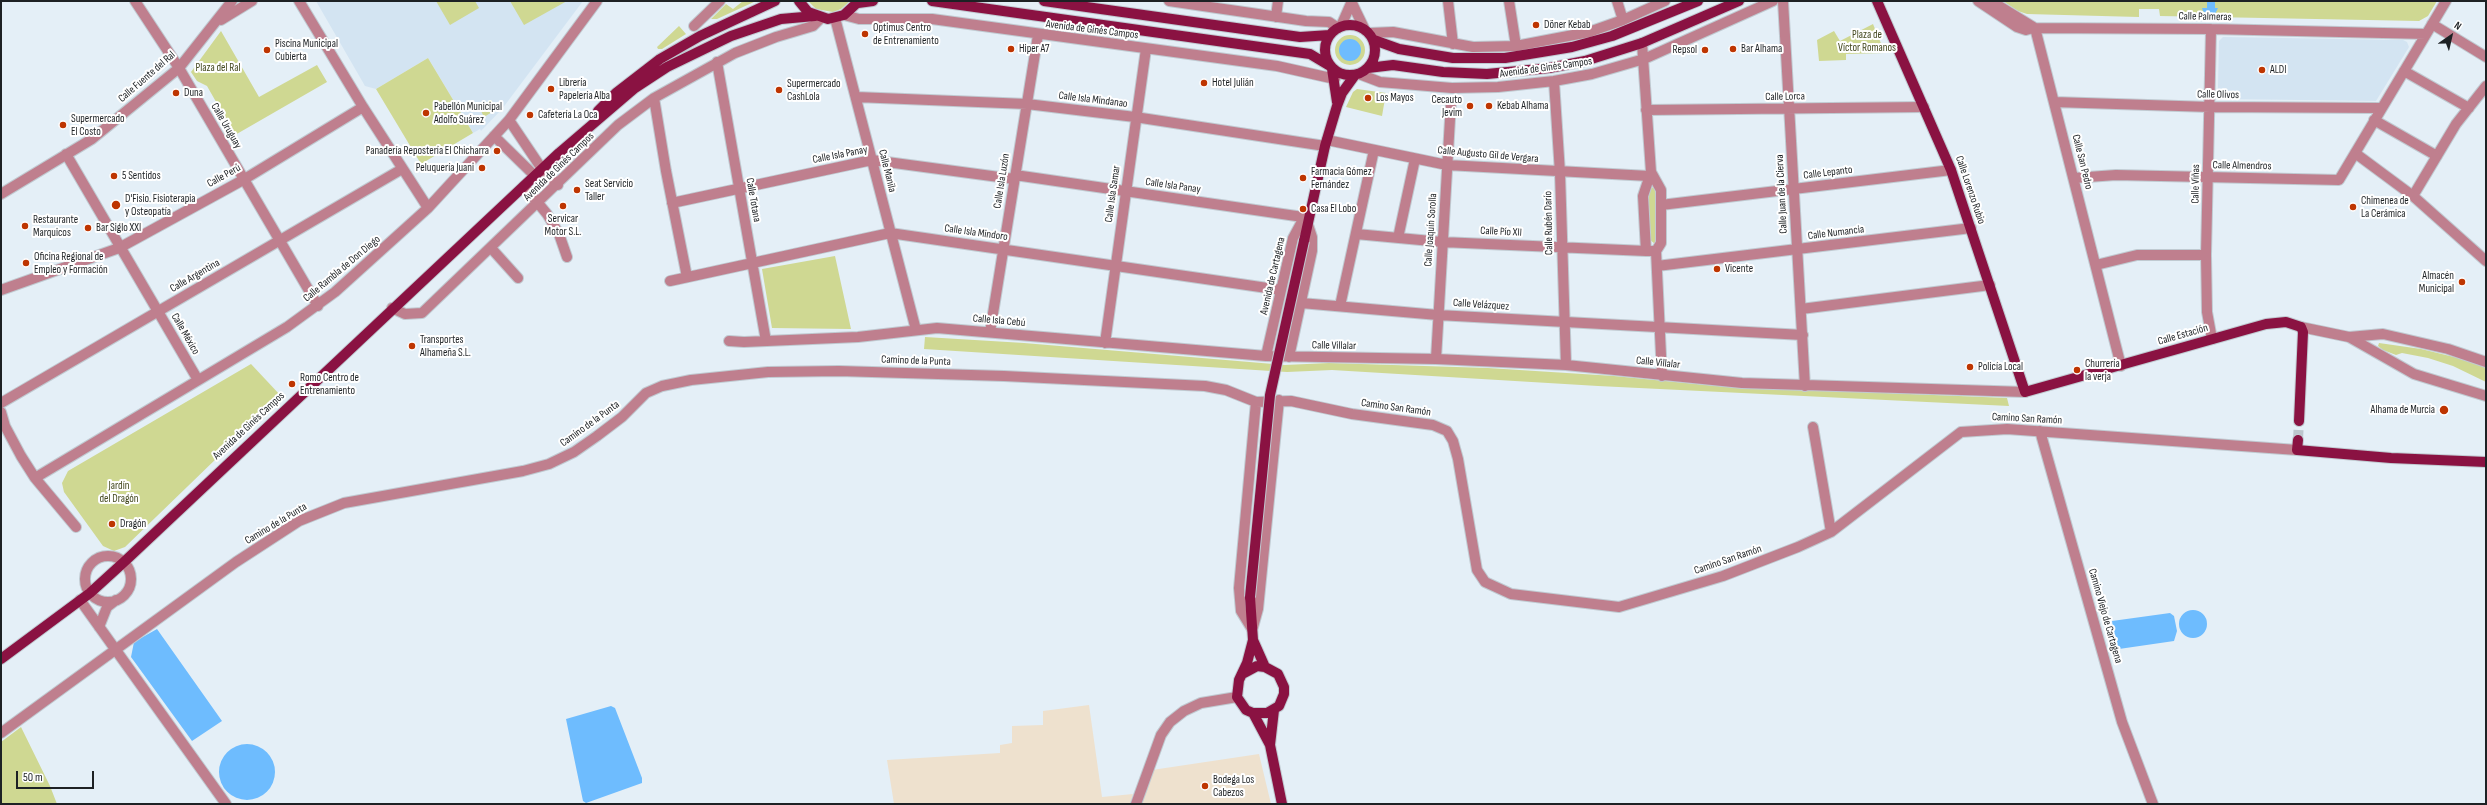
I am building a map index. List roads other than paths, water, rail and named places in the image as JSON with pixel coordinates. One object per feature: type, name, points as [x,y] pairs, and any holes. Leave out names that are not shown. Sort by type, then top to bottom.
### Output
[{"type":"main road","name":"Avenida de Ginés Campos","points":[[559,153],[616,93],[660,59],[700,36],[775,1]]},
{"type":"main road","points":[[799,1],[808,12],[818,17],[840,17],[858,2],[873,1]]},
{"type":"main road","name":"Avenida de Ginés Campos","points":[[932,1],[1310,54],[1331,67]]},
{"type":"main road","name":"Avenida de Ginés Campos","points":[[1044,1],[1300,37],[1330,35]]},
{"type":"main road","name":"Avenida de Ginés Campos","points":[[1369,34],[1399,49],[1453,58],[1505,58],[1572,47],[1612,36],[1698,1]]},
{"type":"main road","name":"Avenida de Ginés Campos","points":[[1368,68],[1393,65],[1443,72],[1487,74],[1512,72],[1585,61],[1642,43],[1739,1]]},
{"type":"main road","name":"Calle Lorenzo Rubio","points":[[1877,1],[1951,170],[2025,392]]},
{"type":"main road","name":"Avenida de Ginés Campos","points":[[1,659],[90,593],[538,172],[635,88],[667,67],[738,33],[781,19],[818,17]]},
{"type":"main road","points":[[1354,25],[1369,34],[1375,55],[1368,68],[1357,75],[1342,93],[1337,106],[1335,79],[1325,50],[1330,35],[1340,27],[1354,25]]},
{"type":"main road","points":[[1331,67],[1343,75],[1357,75]]},
{"type":"main road","name":"Avenida de Cartagena","points":[[1253,640],[1250,597],[1270,395],[1304,241],[1305,221],[1312,205],[1326,143],[1337,106]]},
{"type":"main road","name":"Calle Estación","points":[[2025,392],[2266,324],[2286,322],[2301,327]]},
{"type":"main road","points":[[2298,421],[2303,342],[2301,327]]},
{"type":"main road","points":[[2298,440],[2298,450],[2391,458],[2486,462]]},
{"type":"main road","points":[[1253,640],[1265,667]]},
{"type":"main road","points":[[1253,640],[1244,673],[1237,684],[1237,697],[1240,704],[1253,713],[1270,745],[1282,804]]},
{"type":"main road","points":[[1244,673],[1250,668],[1265,667],[1278,674],[1284,686],[1282,700],[1274,710],[1267,713],[1253,713]]},
{"type":"main road","points":[[1270,745],[1274,710]]},
{"type":"street","name":"Calle Uruguay","points":[[135,1],[179,68],[243,180],[318,306]]},
{"type":"street","name":"Calle Fuente del Ral","points":[[1,194],[92,138],[179,68],[232,1]]},
{"type":"street","points":[[215,23],[252,1]]},
{"type":"street","points":[[299,1],[363,107],[428,208]]},
{"type":"street","name":"Calle Rambla de Don Diego","points":[[35,478],[287,327],[318,306],[428,208],[509,120],[597,1]]},
{"type":"street","points":[[694,26],[720,1]]},
{"type":"street","points":[[1169,1],[1276,17],[1328,22],[1340,27],[1352,2]]},
{"type":"street","points":[[1276,17],[1278,1]]},
{"type":"street","points":[[1448,1],[1453,44]]},
{"type":"street","points":[[1509,1],[1516,46]]},
{"type":"street","points":[[1617,1],[1623,20]]},
{"type":"street","points":[[1352,2],[1369,34],[1393,32],[1473,47],[1516,46],[1570,37],[1623,20],[1665,1]]},
{"type":"street","name":"Avenida de Ginés Campos","points":[[1357,75],[1380,82],[1452,88],[1498,87],[1554,81],[1592,74],[1644,59],[1773,1]]},
{"type":"street","name":"Calle Juan de la Cierva","points":[[1784,1],[1805,386]]},
{"type":"street","points":[[1978,1],[2017,28],[2026,30],[2035,28]]},
{"type":"street","points":[[1991,1],[2035,28]]},
{"type":"street","points":[[2446,1],[2355,153],[2413,196],[2486,262]]},
{"type":"street","name":"Avenida de Ginés Campos","points":[[392,308],[405,314],[422,313],[558,185],[618,125],[654,98],[717,62],[776,37],[813,26],[818,17]]},
{"type":"street","name":"Avenida de Ginés Campos","points":[[840,17],[932,19],[1038,35],[1277,66],[1335,79]]},
{"type":"street","name":"Calle Manila","points":[[840,17],[856,97],[890,234],[916,330]]},
{"type":"street","points":[[2432,24],[2486,57]]},
{"type":"street","name":"Calle Palmeras","points":[[2035,28],[2211,29],[2426,34]]},
{"type":"street","name":"Calle San Pedro","points":[[2035,28],[2121,366]]},
{"type":"street","name":"Calle Viñas","points":[[2211,29],[2206,256],[2207,312],[2212,339]]},
{"type":"street","name":"Calle Isla Luzón","points":[[990,332],[1038,35]]},
{"type":"street","points":[[1642,43],[1650,174],[1643,196],[1646,251]]},
{"type":"street","name":"Calle Isla Samar","points":[[1105,343],[1135,117],[1146,49]]},
{"type":"street","name":"Calle Totana","points":[[717,62],[766,341]]},
{"type":"street","points":[[2404,71],[2469,108]]},
{"type":"street","name":"Calle Rubén Darío","points":[[1554,81],[1560,172],[1566,365]]},
{"type":"street","points":[[2413,196],[2437,156],[2469,108],[2485,90]]},
{"type":"street","name":"Calle Isla Mindanao","points":[[856,97],[1027,104],[1326,143]]},
{"type":"street","points":[[654,98],[672,203],[687,277]]},
{"type":"street","name":"Calle Joaquín Sorolla","points":[[1436,359],[1442,242],[1452,102]]},
{"type":"street","name":"Calle Olivos","points":[[2054,102],[2210,107],[2381,108]]},
{"type":"street","name":"Calle Perú","points":[[1,290],[119,248],[243,180],[363,107]]},
{"type":"street","name":"Calle Lorca","points":[[1646,110],[1790,110],[1924,107]]},
{"type":"street","points":[[509,120],[538,172]]},
{"type":"street","points":[[2374,120],[2437,156]]},
{"type":"street","points":[[494,136],[538,172],[558,185]]},
{"type":"street","name":"Calle Augusto Gil de Vergara","points":[[1326,143],[1374,150],[1447,165],[1560,172],[1650,174]]},
{"type":"street","points":[[1340,306],[1374,150]]},
{"type":"street","name":"Calle Almendros","points":[[2074,178],[2116,175],[2339,180],[2355,153]]},
{"type":"street","name":"Calle México","points":[[66,154],[119,248],[198,380]]},
{"type":"street","points":[[1398,238],[1415,159]]},
{"type":"street","name":"Calle Isla Panay","points":[[672,203],[872,160],[1125,191],[1305,221]]},
{"type":"street","name":"Calle Argentina","points":[[1,403],[402,169]]},
{"type":"street","name":"Calle Lepanto","points":[[1661,205],[1951,170]]},
{"type":"street","points":[[1650,174],[1661,190],[1661,243],[1656,251],[1662,376]]},
{"type":"street","points":[[524,186],[539,203],[559,234],[567,257]]},
{"type":"street","name":"Avenida de Cartagena","points":[[1266,356],[1294,238],[1305,221]]},
{"type":"street","name":"Avenida de Cartagena","points":[[1289,357],[1312,251],[1312,237],[1305,221]]},
{"type":"street","name":"Calle Numancia","points":[[1657,266],[1970,228]]},
{"type":"street","name":"Calle Isla Mindoro","points":[[670,282],[687,277],[890,234],[1282,290]]},
{"type":"street","name":"Calle Pío XII","points":[[1356,234],[1442,242],[1656,251]]},
{"type":"street","points":[[491,248],[518,278]]},
{"type":"street","points":[[2096,265],[2137,255],[2206,256]]},
{"type":"street","points":[[1801,309],[1990,285]]},
{"type":"street","name":"Calle Velázquez","points":[[1301,303],[1438,315],[1803,335]]},
{"type":"street","name":"Calle Estación","points":[[2301,327],[2349,337],[2383,334],[2448,349],[2486,362]]},
{"type":"street","name":"Calle Isla Cebú","points":[[729,341],[858,337],[938,328],[1266,356]]},
{"type":"street","name":"Calle Estación","points":[[2349,337],[2414,374],[2486,396]]},
{"type":"street","name":"Calle Villalar","points":[[1266,356],[1436,359],[1566,365],[1662,376],[1805,386],[2025,392]]},
{"type":"street","name":"Camino de la Punta","points":[[1,732],[236,562],[300,521],[344,502],[523,471],[549,464],[574,452],[622,417],[646,393],[662,386],[684,381],[784,372],[839,371],[1004,376],[1205,386],[1226,390],[1256,402]]},
{"type":"street","points":[[1252,629],[1258,609],[1279,400]]},
{"type":"street","name":"Camino San Ramón","points":[[1256,402],[1279,400],[1352,414],[1433,425],[1447,431],[1458,459],[1478,570],[1485,582],[1511,594],[1619,606],[1723,576],[1798,548],[1831,532],[1961,432],[2006,428],[2298,450]]},
{"type":"street","points":[[1252,629],[1241,611],[1239,588],[1256,402]]},
{"type":"street","points":[[1,412],[20,456],[35,478],[76,527]]},
{"type":"street","points":[[1813,427],[1831,532]]},
{"type":"street","name":"Camino Viejo de Cartagena","points":[[2040,431],[2122,722],[2153,804]]},
{"type":"street","points":[[99,627],[107,607],[116,600],[125,593],[131,582],[130,574],[124,562],[111,556],[96,559],[86,571],[85,579],[90,593],[102,601],[116,600]]},
{"type":"street","points":[[80,600],[115,650],[208,775],[226,804]]},
{"type":"street","points":[[1136,804],[1161,735],[1170,722],[1184,711],[1201,703],[1237,697]]},
{"type":"water","points":[[2207,1],[2215,1],[2215,8],[2218,8],[2215,14],[2208,15],[2203,11],[2202,8],[2207,8]]},
{"type":"water","points":[[1350,39],[1358,42],[1361,50],[1358,58],[1350,61],[1342,58],[1339,50],[1342,42]]},
{"type":"water","points":[[221,62],[223,66],[211,73],[209,70]]},
{"type":"water","points":[[2193,610],[2199,611],[2203,614],[2206,618],[2206,630],[2203,634],[2199,637],[2193,638],[2187,637],[2183,634],[2180,630],[2179,624],[2180,618],[2183,614],[2187,611]]},
{"type":"water","points":[[2170,613],[2174,616],[2177,631],[2174,641],[2119,649],[2116,646],[2112,621]]},
{"type":"water","points":[[157,629],[222,721],[192,741],[131,657],[134,642]]},
{"type":"water","points":[[611,706],[615,708],[642,778],[642,783],[586,803],[583,801],[566,719]]},
{"type":"water","points":[[241,744],[253,744],[263,748],[271,756],[275,766],[275,778],[271,788],[263,796],[253,800],[241,800],[231,796],[223,788],[219,778],[219,766],[223,756],[231,748]]},
{"type":"tunnel","points":[[2298,440],[2299,421]]},
{"type":"place","name":"Döner Kebab","points":[[1536,25]]},
{"type":"place","name":"Optimus Centro de Entrenamiento","points":[[865,34]]},
{"type":"place","name":"Hiper A7","points":[[1011,49]]},
{"type":"place","name":"Bar Alhama","points":[[1733,49]]},
{"type":"place","name":"Piscina Municipal Cubierta","points":[[267,50]]},
{"type":"place","name":"Repsol","points":[[1705,50]]},
{"type":"place","name":"ALDI","points":[[2262,70]]},
{"type":"place","name":"Hotel Julián","points":[[1204,83]]},
{"type":"place","name":"Librería Papelería Alba","points":[[551,89]]},
{"type":"place","name":"Supermercado CashLola","points":[[779,90]]},
{"type":"place","name":"Duna","points":[[176,93]]},
{"type":"place","name":"Los Mayos","points":[[1368,98]]},
{"type":"place","name":"Cecauto Jevim","points":[[1470,106]]},
{"type":"place","name":"Kebab Alhama","points":[[1489,106]]},
{"type":"place","name":"Pabellón Municipal Adolfo Suárez","points":[[426,113]]},
{"type":"place","name":"Cafetería La Oca","points":[[530,115]]},
{"type":"place","name":"Supermercado El Costo","points":[[63,125]]},
{"type":"place","name":"Panadería Repostería El Chicharra","points":[[497,151]]},
{"type":"place","name":"Peluquería Juani","points":[[482,168]]},
{"type":"place","name":"5 Sentidos","points":[[114,176]]},
{"type":"place","name":"Farmacia Gómez Fernández","points":[[1303,178]]},
{"type":"place","name":"Seat Servicio Taller","points":[[577,190]]},
{"type":"place","name":"D'Fisio. Fisioterapia y Osteopatía","points":[[116,205]]},
{"type":"place","name":"Servicar Motor S.L.","points":[[563,206]]},
{"type":"place","name":"Chimenea de La Cerámica","points":[[2353,207]]},
{"type":"place","name":"Casa El Lobo","points":[[1303,209]]},
{"type":"place","name":"Restaurante Marquicos","points":[[25,226]]},
{"type":"place","name":"Bar Siglo XXI","points":[[88,228]]},
{"type":"place","name":"Oficina Regional de Empleo y Formación","points":[[26,263]]},
{"type":"place","name":"Vicente","points":[[1717,269]]},
{"type":"place","name":"Almacén Municipal","points":[[2462,282]]},
{"type":"place","name":"Transportes Alhameña S.L.","points":[[412,346]]},
{"type":"place","name":"Policía Local","points":[[1970,367]]},
{"type":"place","name":"Churrería la verja","points":[[2077,370]]},
{"type":"place","name":"Romo Centro de Entrenamiento","points":[[292,384]]},
{"type":"place","name":"Alhama de Murcia","points":[[2444,410]]},
{"type":"place","name":"Dragón","points":[[112,524]]},
{"type":"place","name":"Bodega Los Cabezos","points":[[1205,786]]},
{"type":"park label","name":"Plaza de Víctor Romanos","points":[[1867,41]]},
{"type":"park label","name":"Plaza del Ral","points":[[218,68]]},
{"type":"park label","name":"Jardín del Dragón","points":[[119,492]]}]
